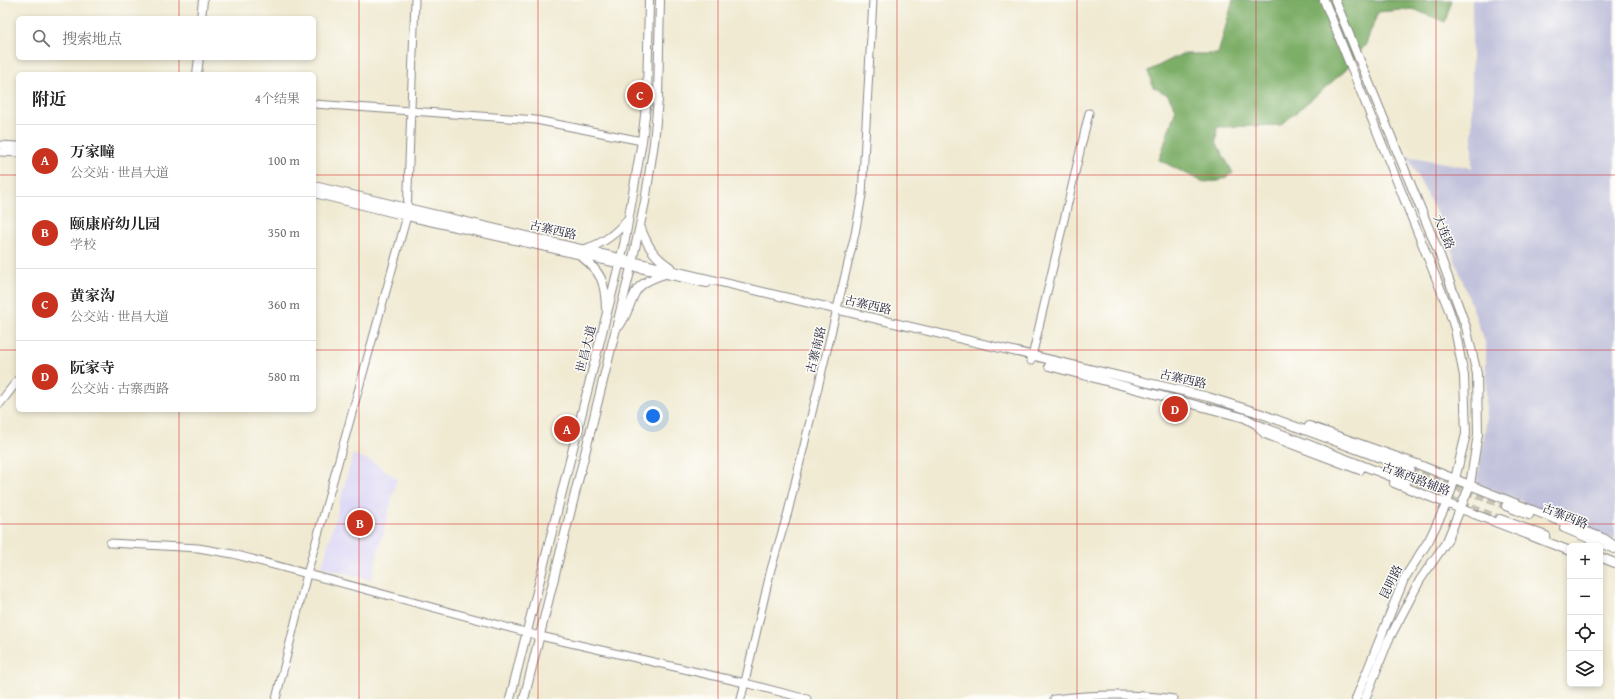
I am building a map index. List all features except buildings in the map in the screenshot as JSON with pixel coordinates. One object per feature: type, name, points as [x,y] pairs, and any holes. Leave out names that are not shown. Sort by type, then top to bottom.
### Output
[{"type":"main road","points":[[201,16],[203,0]]},
{"type":"main road","name":"世昌大道","points":[[510,699],[620,261],[629,219],[642,141],[648,90],[649,0]]},
{"type":"main road","name":"世昌大道","points":[[524,699],[640,226],[654,143],[658,99],[660,0]]},
{"type":"main road","name":"大连路","points":[[1324,0],[1451,316],[1464,376],[1466,434],[1455,479]]},
{"type":"main road","name":"大连路","points":[[1335,0],[1441,258],[1466,327],[1477,374],[1478,434],[1470,485]]},
{"type":"main road","points":[[197,72],[199,60]]},
{"type":"main road","name":"古寨西路","points":[[316,187],[407,212]]},
{"type":"main road","name":"古寨西路","points":[[316,193],[407,212],[620,261],[676,270],[836,312]]},
{"type":"main road","points":[[606,316],[605,288],[600,275],[582,252],[598,245],[618,232],[629,219]]},
{"type":"main road","points":[[640,226],[652,252],[659,260],[676,270]]},
{"type":"main road","name":"古寨西路","points":[[632,263],[665,274],[836,312],[1031,359],[1208,397],[1259,413],[1410,469]]},
{"type":"main road","points":[[614,334],[623,322],[637,289],[642,283],[651,278],[665,274]]},
{"type":"main road","name":"古寨西路","points":[[1031,359],[1245,418],[1256,424],[1405,482]]},
{"type":"main road","points":[[0,403],[16,383]]},
{"type":"main road","points":[[1259,413],[1277,415],[1455,479],[1605,539],[1615,546]]},
{"type":"main road","name":"古寨西路辅路","points":[[1256,424],[1265,434],[1567,550]]},
{"type":"main road","name":"昆明路","points":[[1356,699],[1404,579],[1429,540],[1455,479]]},
{"type":"main road","name":"昆明路","points":[[1365,699],[1388,641],[1420,580],[1447,541],[1470,485]]},
{"type":"main road","name":"古寨西路","points":[[1506,506],[1615,550]]},
{"type":"main road","points":[[1500,518],[1567,544]]},
{"type":"main road","points":[[1603,558],[1615,564]]},
{"type":"main road","points":[[1603,563],[1615,564]]},
{"type":"street","points":[[276,699],[307,574],[407,212],[415,0]]},
{"type":"street","name":"古寨南路","points":[[741,699],[771,569],[788,512],[855,234],[862,195],[873,0]]},
{"type":"street","points":[[316,104],[536,120],[642,141]]},
{"type":"street","points":[[1031,359],[1089,113]]},
{"type":"street","points":[[0,145],[16,146]]},
{"type":"street","points":[[0,152],[16,152]]},
{"type":"street","points":[[110,543],[198,548],[233,554],[540,636],[745,683],[807,699]]},
{"type":"street","points":[[1054,699],[1097,694],[1143,695],[1174,699]]},
{"type":"shaded area","points":[[1472,0],[1615,0],[1615,540],[1477,483],[1486,424],[1486,345],[1442,224],[1407,156],[1472,168]]},
{"type":"shaded area","points":[[353,454],[375,463],[397,479],[371,580],[322,567]]},
{"type":"green space","points":[[1233,0],[1452,0],[1445,22],[1413,9],[1378,12],[1366,44],[1346,70],[1281,125],[1217,127],[1216,142],[1233,173],[1219,181],[1203,182],[1159,160],[1176,109],[1168,95],[1153,87],[1148,71],[1182,54],[1218,54]]},
{"type":"tunnel","points":[[1410,469],[1506,506]]},
{"type":"tunnel","points":[[1405,482],[1500,519]]},
{"type":"place","name":"黄家沟","points":[[640,95]]},
{"type":"place","name":"阮家寺","points":[[1175,409]]},
{"type":"place","name":"万家疃","points":[[567,429]]},
{"type":"place","name":"颐康府幼儿园","points":[[360,523]]}]
